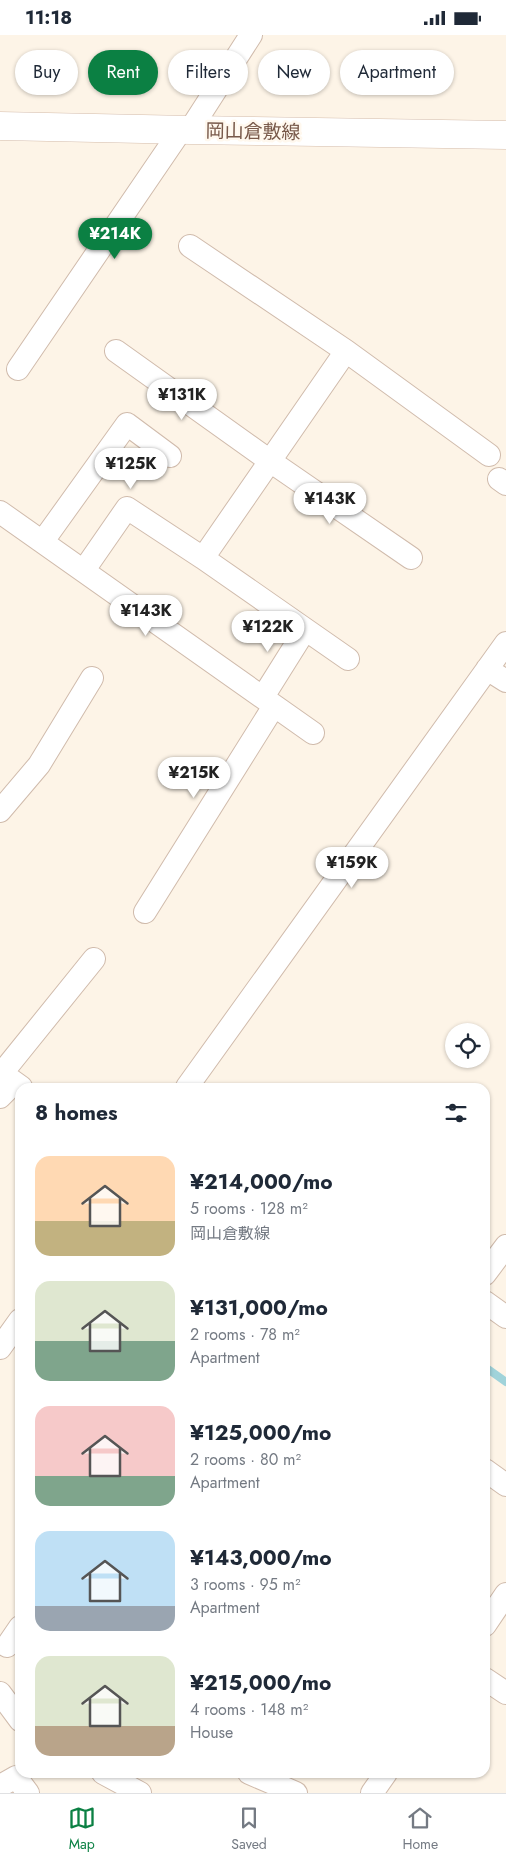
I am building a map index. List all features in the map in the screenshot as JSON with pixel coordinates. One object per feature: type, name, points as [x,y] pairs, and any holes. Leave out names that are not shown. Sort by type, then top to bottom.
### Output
[{"type":"main road","name":"岡山倉敷線","points":[[0,126],[506,135]]},
{"type":"street","points":[[18,369],[251,35]]},
{"type":"street","points":[[190,246],[346,351],[489,455]]},
{"type":"street","points":[[116,351],[270,461],[411,558]]},
{"type":"street","points":[[203,558],[346,351]]},
{"type":"street","points":[[42,541],[127,424],[170,456]]},
{"type":"street","points":[[84,570],[128,508],[348,659]]},
{"type":"street","points":[[0,512],[312,733]]},
{"type":"street","points":[[145,912],[268,701],[305,630]]},
{"type":"street","points":[[190,1083],[506,643]]},
{"type":"street","points":[[487,669],[506,681]]},
{"type":"street","points":[[0,811],[39,765],[92,678]]},
{"type":"street","points":[[7,1082],[94,959]]},
{"type":"street","points":[[490,1267],[506,1246]]},
{"type":"street","points":[[490,1306],[506,1317]]},
{"type":"street","points":[[0,1348],[15,1327]]},
{"type":"street","points":[[490,1474],[506,1485]]},
{"type":"street","points":[[490,1618],[506,1594]]},
{"type":"street","points":[[490,1682],[506,1693]]},
{"type":"street","points":[[0,1693],[15,1713]]},
{"type":"street","points":[[0,1786],[15,1778]]},
{"type":"street","points":[[17,1778],[28,1793]]},
{"type":"street","points":[[112,1778],[140,1793]]},
{"type":"street","points":[[261,1778],[296,1793]]},
{"type":"street","points":[[372,1793],[382,1778]]},
{"type":"waterway","points":[[490,1371],[506,1382]]}]
